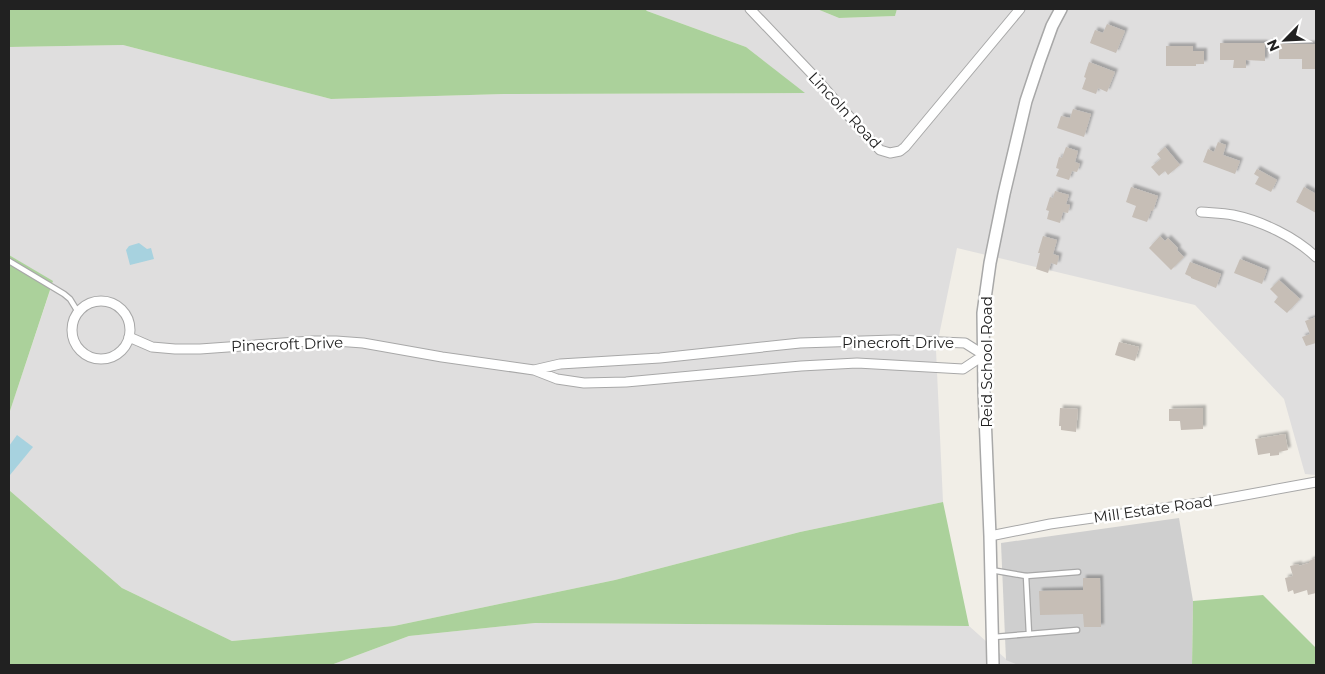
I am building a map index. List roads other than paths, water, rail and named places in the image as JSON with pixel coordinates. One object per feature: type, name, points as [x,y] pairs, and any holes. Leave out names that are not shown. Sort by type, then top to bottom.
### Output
[{"type":"street","name":"Lincoln Road","points":[[750,9],[812,74],[880,150],[890,153],[900,151],[905,147],[1020,9]]},
{"type":"street","name":"Reid School Road","points":[[993,665],[983,313],[990,263],[1004,194],[1031,86],[1052,26],[1061,9]]},
{"type":"street","points":[[1201,212],[1232,215],[1265,226],[1294,240],[1316,257]]},
{"type":"street","points":[[107,302],[119,308],[127,318],[129,337],[123,348],[113,356],[100,359],[88,356],[78,348],[72,337],[73,324],[78,312],[88,304],[107,302]]},
{"type":"street","name":"Pinecroft Drive","points":[[129,337],[152,347],[175,349],[311,341],[354,342],[534,370],[557,379],[584,383],[626,382],[801,366],[857,363],[963,369],[984,354],[965,343],[894,340],[800,343],[660,358],[560,364],[534,370]]},
{"type":"street","name":"Mill Estate Road","points":[[990,536],[1050,524],[1207,502],[1316,482]]},
{"type":"lane","points":[[9,261],[64,294],[70,299],[78,312]]},
{"type":"lane","points":[[991,570],[1026,576],[1078,572]]},
{"type":"lane","points":[[1026,576],[1029,634]]},
{"type":"lane","points":[[993,637],[1078,630]]},
{"type":"water","points":[[139,243],[147,249],[151,248],[154,259],[130,265],[126,250],[129,246]]},
{"type":"water","points":[[17,435],[33,447],[10,475],[9,446]]}]
